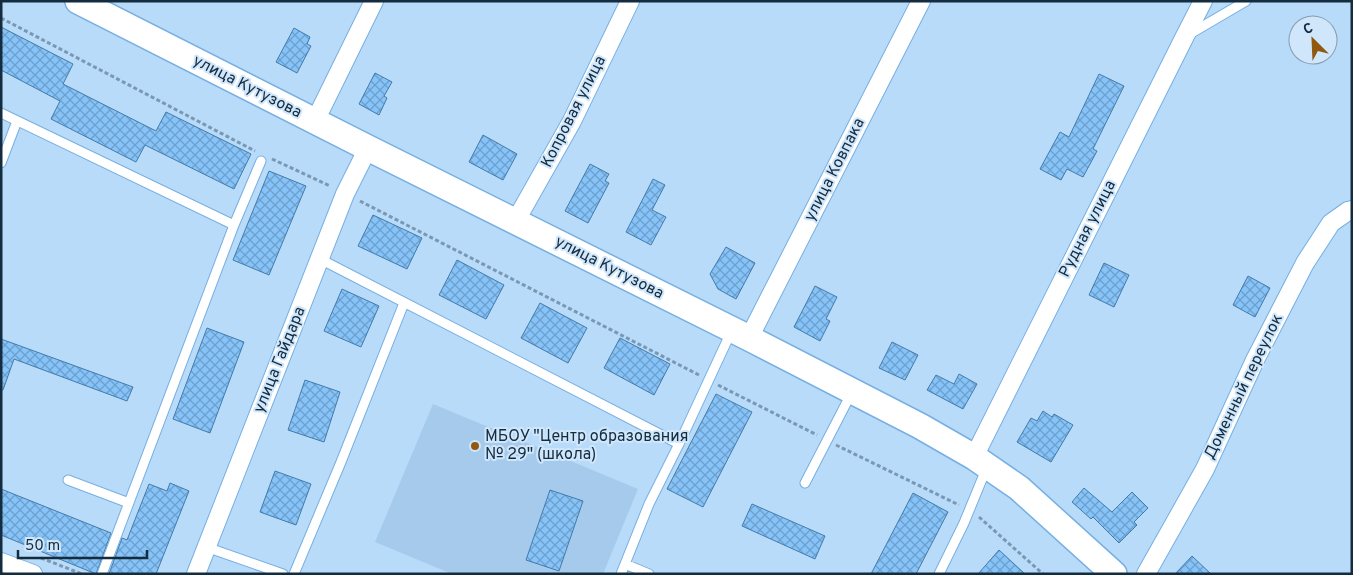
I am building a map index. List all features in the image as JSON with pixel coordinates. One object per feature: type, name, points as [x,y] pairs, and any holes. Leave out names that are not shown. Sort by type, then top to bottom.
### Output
[{"type":"main road","name":"улица Кутузова","points":[[93,5],[368,148],[920,426],[981,462],[1020,488],[1114,574]]},
{"type":"street","points":[[315,121],[374,1]]},
{"type":"street","name":"Копровая улица","points":[[515,222],[572,120],[630,1]]},
{"type":"street","name":"улица Ковпака","points":[[740,334],[921,1]]},
{"type":"street","name":"Рудная улица","points":[[981,462],[1203,1]]},
{"type":"street","name":"улица Гайдара","points":[[196,574],[345,194],[368,148]]},
{"type":"street","name":"Доменный переулок","points":[[1146,574],[1205,469],[1255,360],[1305,263],[1331,223],[1348,210],[1352,210]]},
{"type":"street","points":[[1,562],[33,574]]},
{"type":"lane","points":[[1184,38],[1246,1]]},
{"type":"lane","points":[[1,113],[234,226]]},
{"type":"lane","points":[[1,163],[18,121]]},
{"type":"lane","points":[[102,574],[234,226],[262,158]]},
{"type":"lane","points":[[320,260],[679,444]]},
{"type":"lane","points":[[294,574],[404,303]]},
{"type":"lane","points":[[621,574],[649,504],[710,380],[740,334]]},
{"type":"lane","points":[[805,483],[852,392]]},
{"type":"lane","points":[[939,574],[969,510],[981,462]]},
{"type":"lane","points":[[68,480],[129,504]]},
{"type":"lane","points":[[206,547],[283,574]]},
{"type":"lane","points":[[625,564],[649,574]]},
{"type":"path","points":[[1,18],[262,158]]},
{"type":"path","points":[[272,159],[345,194],[827,440],[969,510],[983,520],[1043,574]]},
{"type":"shaded area","name":"МБОУ \"Центр образования № 29\" (школа)","points":[[433,404],[638,489],[603,574],[452,574],[375,542]]},
{"type":"building","points":[[1,27],[73,64],[63,84],[156,131],[166,112],[251,154],[234,189],[145,145],[136,162],[51,119],[60,101],[1,70]]},
{"type":"building","points":[[294,28],[310,37],[307,44],[311,46],[297,73],[276,62]]},
{"type":"building","points":[[375,73],[392,82],[384,96],[387,98],[379,115],[359,104]]},
{"type":"building","points":[[1099,74],[1124,86],[1093,149],[1097,151],[1083,177],[1067,169],[1061,180],[1040,169],[1060,132],[1069,137]]},
{"type":"building","points":[[483,135],[517,154],[503,180],[469,162]]},
{"type":"building","points":[[590,164],[609,174],[605,181],[609,183],[588,223],[565,211]]},
{"type":"building","points":[[269,171],[306,186],[269,275],[233,260]]},
{"type":"building","points":[[653,179],[665,185],[652,210],[666,217],[651,245],[626,232]]},
{"type":"building","points":[[373,215],[422,238],[407,269],[358,246]]},
{"type":"building","points":[[726,247],[755,263],[736,299],[718,289],[710,274]]},
{"type":"building","points":[[457,260],[504,285],[486,319],[439,295]]},
{"type":"building","points":[[1104,263],[1129,275],[1114,307],[1089,295]]},
{"type":"building","points":[[1248,276],[1270,288],[1255,317],[1233,305]]},
{"type":"building","points":[[815,286],[837,297],[826,319],[830,321],[820,341],[794,327]]},
{"type":"building","points":[[342,289],[379,306],[361,347],[324,331]]},
{"type":"building","points":[[540,303],[587,328],[568,363],[521,338]]},
{"type":"building","points":[[207,328],[244,342],[210,433],[173,419]]},
{"type":"building","points":[[620,338],[670,364],[654,395],[604,368]]},
{"type":"building","points":[[1,339],[133,387],[127,401],[14,359],[3,390],[1,390]]},
{"type":"building","points":[[892,342],[918,355],[905,380],[879,368]]},
{"type":"building","points":[[959,374],[977,384],[963,409],[927,390],[936,375],[954,384]]},
{"type":"building","points":[[305,380],[340,392],[324,442],[288,430]]},
{"type":"building","points":[[716,394],[752,412],[703,507],[667,489]]},
{"type":"building","points":[[1043,411],[1052,417],[1054,414],[1073,425],[1051,462],[1017,442],[1031,418],[1037,421]]},
{"type":"building","points":[[275,471],[311,484],[296,525],[260,512]]},
{"type":"building","points":[[170,483],[189,491],[156,574],[109,574],[122,538],[127,540],[149,484],[167,491]]},
{"type":"building","points":[[1084,488],[1112,512],[1132,492],[1148,508],[1134,522],[1137,525],[1119,543],[1093,517],[1091,519],[1072,502]]},
{"type":"building","points":[[1,489],[111,533],[96,574],[1,535]]},
{"type":"building","points":[[550,490],[583,501],[559,571],[526,560]]},
{"type":"building","points":[[913,493],[948,512],[916,574],[871,574]]},
{"type":"building","points":[[752,504],[825,536],[815,559],[742,526]]},
{"type":"building","points":[[999,550],[1025,574],[978,574]]},
{"type":"building","points":[[1192,556],[1211,574],[1175,574]]},
{"type":"place","name":"МБОУ \"Центр образования № 29\" (школа)","points":[[475,446]]}]
